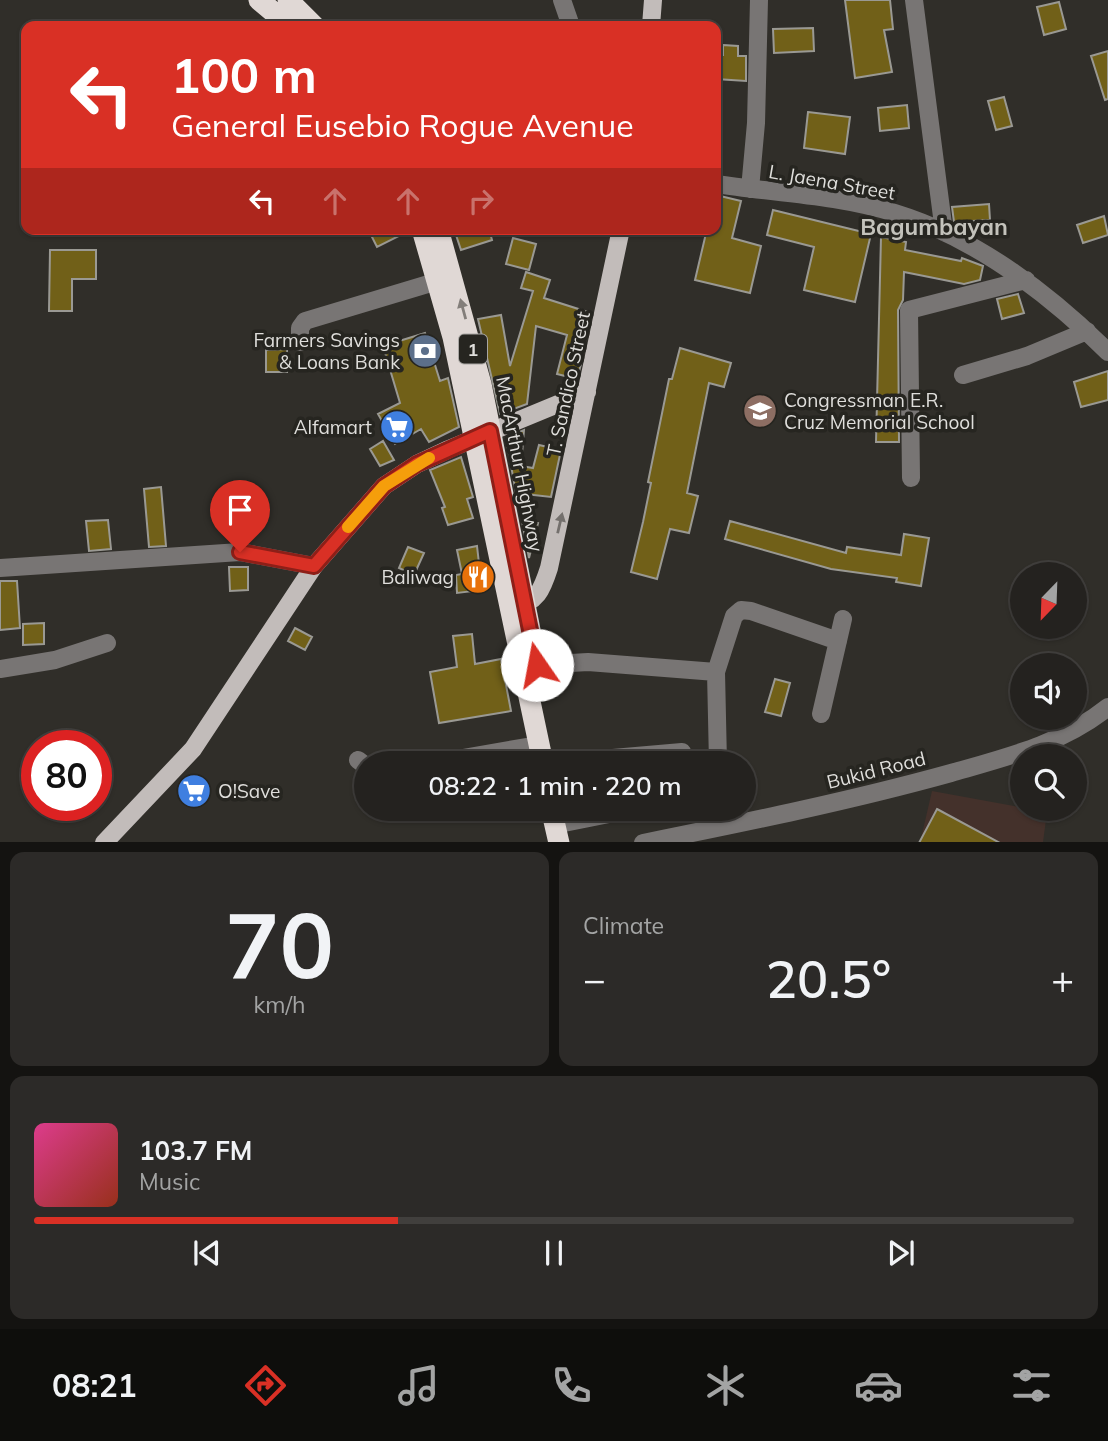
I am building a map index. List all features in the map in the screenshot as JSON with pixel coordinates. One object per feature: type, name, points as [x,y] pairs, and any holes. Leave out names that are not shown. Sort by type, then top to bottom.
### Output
[{"type":"highway","points":[[260,0],[283,21]]},
{"type":"highway","points":[[288,0],[309,21]]},
{"type":"highway","name":"MacArthur Highway","points":[[425,235],[446,279]]},
{"type":"highway","name":"MacArthur Highway","points":[[439,235],[446,279],[517,606],[540,751]]},
{"type":"highway","name":"MacArthur Highway","points":[[517,606],[537,665],[533,711]]},
{"type":"main road","points":[[651,21],[653,0]]},
{"type":"main road","name":"T. Sandico Street","points":[[517,606],[538,596],[550,568],[620,235]]},
{"type":"main road","points":[[104,842],[193,749],[314,566],[384,486],[417,464],[587,393]]},
{"type":"street","points":[[562,0],[569,21]]},
{"type":"street","points":[[750,189],[756,123],[759,0]]},
{"type":"street","points":[[914,0],[944,232]]},
{"type":"street","name":"L. Jaena Street","points":[[721,185],[892,212],[944,232],[1026,280],[1108,352]]},
{"type":"street","points":[[300,342],[300,328],[305,321],[446,279]]},
{"type":"street","points":[[911,478],[909,310],[1026,280]]},
{"type":"street","points":[[963,375],[1027,356],[1087,331]]},
{"type":"street","points":[[0,568],[240,552],[314,566]]},
{"type":"street","points":[[718,751],[716,672],[734,616],[741,610],[838,641]]},
{"type":"street","points":[[821,714],[843,619]]},
{"type":"street","points":[[0,669],[55,660],[107,643]]},
{"type":"street","points":[[537,665],[588,662],[716,672]]},
{"type":"street","name":"Bukid Road","points":[[643,842],[847,800],[1003,758],[1062,737],[1108,707]]},
{"type":"street","points":[[555,825],[575,821]]},
{"type":"street","points":[[720,821],[720,827]]},
{"type":"shaded area","points":[[932,791],[1010,805],[1010,821],[1046,821],[1043,842],[920,842]]},
{"type":"building","points":[[845,0],[890,0],[893,29],[884,30],[892,72],[855,78]]},
{"type":"building","points":[[1059,2],[1066,29],[1044,35],[1037,7]]},
{"type":"building","points":[[813,28],[814,51],[774,53],[773,29]]},
{"type":"building","points":[[723,45],[738,46],[738,56],[746,56],[746,81],[721,79]]},
{"type":"building","points":[[1108,51],[1108,99],[1105,100],[1091,56]]},
{"type":"building","points":[[1004,97],[1012,126],[996,130],[988,101]]},
{"type":"building","points":[[907,105],[909,128],[880,131],[878,108]]},
{"type":"building","points":[[808,112],[850,117],[845,154],[804,148]]},
{"type":"building","points":[[721,196],[741,201],[732,238],[761,246],[750,293],[695,280],[706,235],[721,235]]},
{"type":"building","points":[[989,204],[990,220],[954,222],[952,207]]},
{"type":"building","points":[[773,210],[871,234],[855,302],[804,290],[814,247],[767,235]]},
{"type":"building","points":[[1104,216],[1108,235],[1083,243],[1077,225]]},
{"type":"building","points":[[371,235],[401,235],[377,247]]},
{"type":"building","points":[[456,235],[491,235],[492,240],[461,250]]},
{"type":"building","points":[[881,237],[906,242],[905,250],[961,261],[962,258],[983,266],[980,280],[964,284],[904,272],[903,300],[898,310],[899,442],[876,442]]},
{"type":"building","points":[[513,238],[536,244],[529,270],[506,264]]},
{"type":"building","points":[[50,250],[96,250],[96,279],[72,279],[72,311],[49,311]]},
{"type":"building","points":[[526,272],[550,280],[544,298],[591,313],[575,363],[581,364],[577,379],[557,374],[567,335],[536,326],[527,404],[500,414],[478,319],[501,315],[510,366],[533,291],[521,288]]},
{"type":"building","points":[[1018,294],[1024,313],[1002,319],[997,299]]},
{"type":"building","points":[[425,333],[440,381],[448,378],[459,427],[429,442],[421,429],[395,444],[378,414],[400,403],[383,346]]},
{"type":"building","points":[[680,348],[731,363],[724,387],[709,383],[687,493],[698,496],[689,533],[670,529],[657,579],[631,572],[651,483],[648,482],[669,379],[672,379]]},
{"type":"building","points":[[287,349],[287,372],[266,372],[266,350]]},
{"type":"building","points":[[1108,371],[1108,400],[1081,407],[1074,382]]},
{"type":"building","points":[[524,430],[521,466],[533,468],[539,445],[561,450],[551,497],[516,493],[506,438]]},
{"type":"building","points":[[383,441],[394,460],[380,466],[370,449]]},
{"type":"building","points":[[461,457],[473,497],[467,499],[473,518],[448,525],[442,508],[445,507],[430,470]]},
{"type":"building","points":[[161,487],[166,546],[149,547],[144,489]]},
{"type":"building","points":[[108,520],[111,549],[89,551],[86,521]]},
{"type":"building","points":[[522,521],[538,523],[529,558]]},
{"type":"building","points":[[730,521],[846,553],[847,547],[901,555],[904,534],[929,538],[921,586],[896,582],[897,578],[831,569],[725,539]]},
{"type":"building","points":[[477,546],[482,590],[457,593],[456,575],[462,574],[457,550]]},
{"type":"building","points":[[408,547],[424,553],[414,575],[399,568]]},
{"type":"building","points":[[229,567],[248,567],[248,590],[230,591]]},
{"type":"building","points":[[0,581],[17,581],[20,628],[0,630]]},
{"type":"building","points":[[44,623],[44,644],[23,645],[23,624]]},
{"type":"building","points":[[295,628],[312,637],[305,650],[288,641]]},
{"type":"building","points":[[472,634],[475,664],[501,659],[511,711],[439,723],[430,672],[457,667],[453,636]]},
{"type":"building","points":[[775,679],[790,683],[781,716],[765,712]]},
{"type":"building","points":[[937,809],[998,842],[920,842]]},
{"type":"slow traffic","points":[[348,527],[384,486],[429,458]]},
{"type":"place","name":"Farmers Savings & Loans Bank","points":[[425,351]]},
{"type":"place","name":"Congressman E.R. Cruz Memorial School","points":[[760,411]]},
{"type":"place","name":"Alfamart","points":[[397,427]]},
{"type":"place","name":"Baliwag","points":[[478,577]]},
{"type":"place","name":"O!Save","points":[[194,791]]},
{"type":"district","name":"Bagumbayan","points":[[934,226]]},
{"type":"route","points":[[240,552],[314,566],[384,486],[417,464],[490,431],[537,665]]}]
